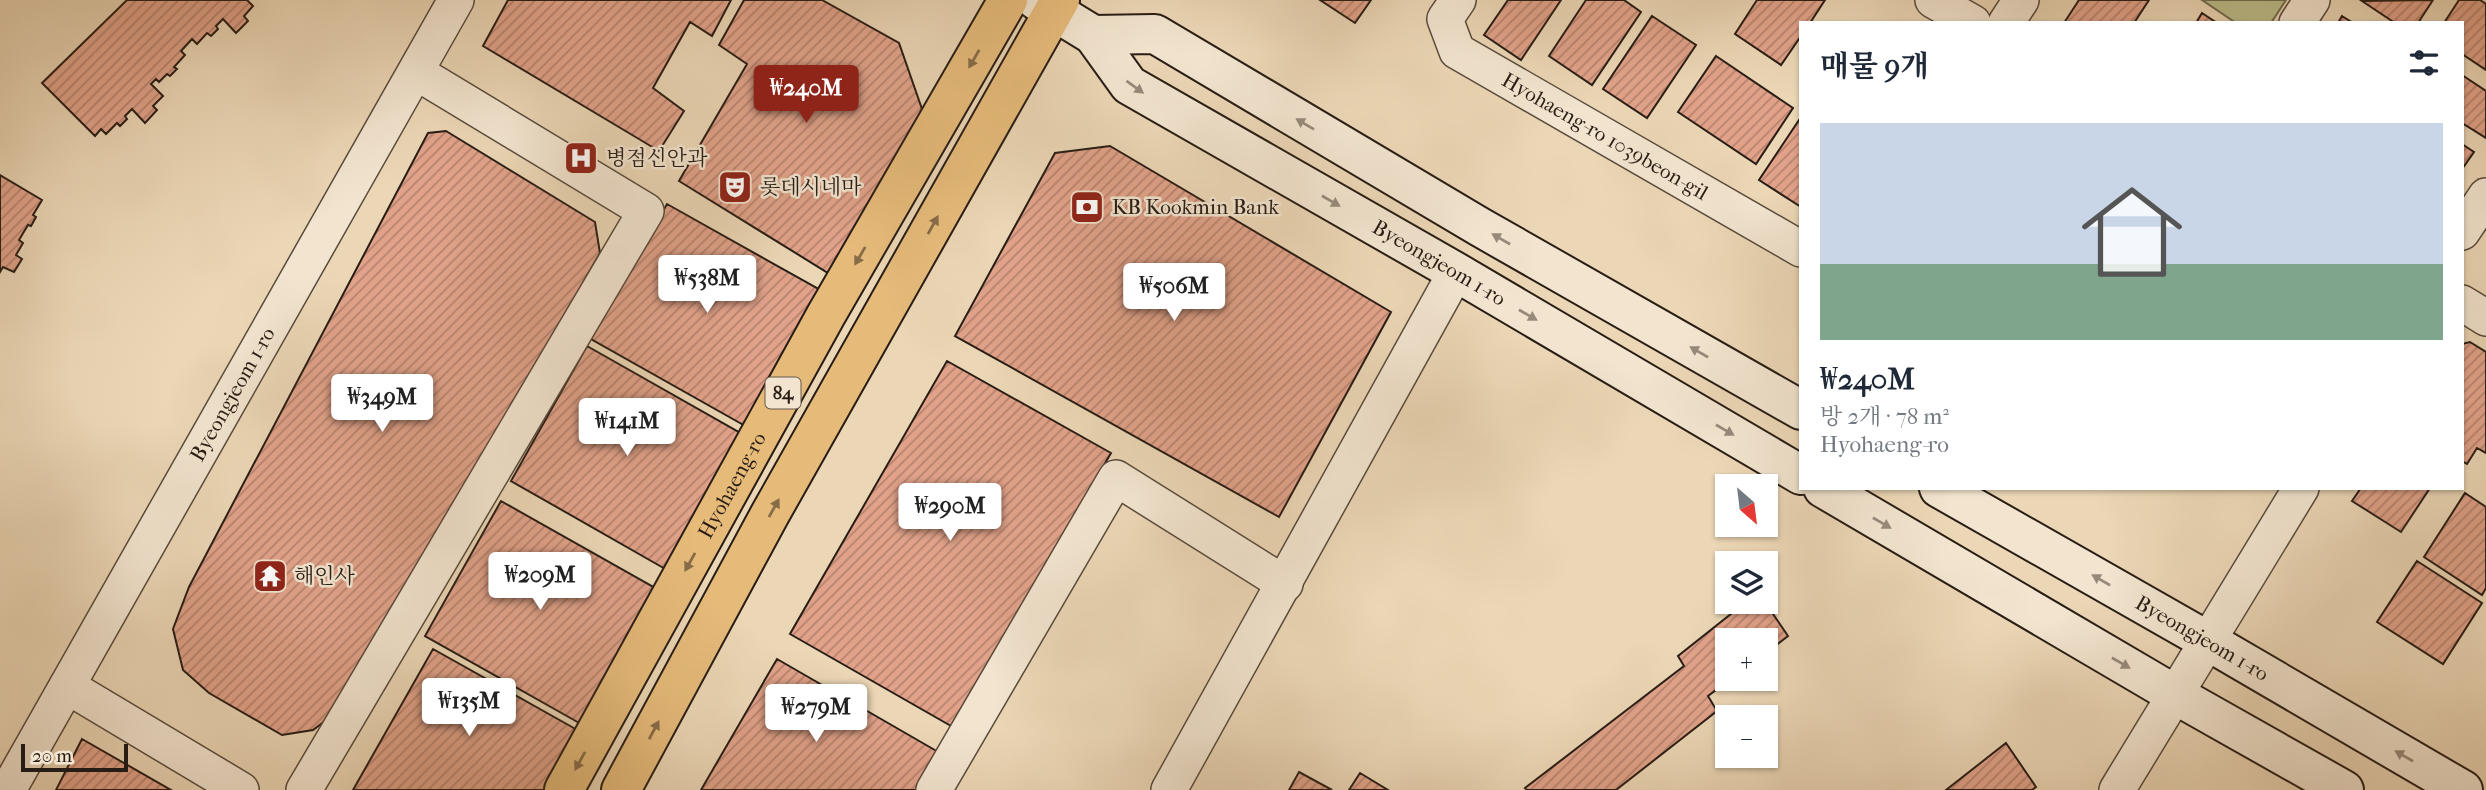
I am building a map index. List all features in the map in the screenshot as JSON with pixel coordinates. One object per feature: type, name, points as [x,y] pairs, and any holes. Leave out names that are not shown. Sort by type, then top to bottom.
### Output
[{"type":"main road","name":"Hyohaeng-ro","points":[[564,790],[826,316],[1008,0]]},
{"type":"main road","name":"84","points":[[621,790],[1050,4]]},
{"type":"street","name":"Byeongjeom 1-ro","points":[[8,790],[457,0]]},
{"type":"street","name":"Hyohaeng-ro 1039beon-gil","points":[[1458,0],[1445,19],[1457,51],[1799,248]]},
{"type":"street","points":[[1933,0],[1970,21]]},
{"type":"street","points":[[2007,21],[2021,0]]},
{"type":"street","points":[[2298,21],[2312,0]]},
{"type":"street","name":"Byeongjeom 1-ro","points":[[1050,4],[1093,35],[1129,85],[1456,272],[1799,474]]},
{"type":"street","points":[[1093,35],[1155,34],[1480,228],[1799,409]]},
{"type":"street","points":[[304,790],[646,211],[416,72]]},
{"type":"street","points":[[2464,229],[2486,196]]},
{"type":"street","points":[[1169,790],[1456,272]]},
{"type":"street","points":[[2464,304],[2486,318]]},
{"type":"street","points":[[934,790],[1116,478],[1285,584]]},
{"type":"street","points":[[1827,490],[2174,694],[2344,790]]},
{"type":"street","name":"Byeongjeom 1-ro","points":[[1943,490],[2207,640],[2463,790]]},
{"type":"street","points":[[2117,790],[2300,490]]},
{"type":"street","points":[[67,686],[241,790]]},
{"type":"green space","points":[[2202,0],[2286,0],[2272,21],[2233,21]]},
{"type":"building","points":[[127,0],[247,0],[253,6],[244,16],[248,21],[236,33],[223,19],[211,36],[207,33],[197,44],[192,39],[181,51],[185,55],[174,67],[177,69],[170,76],[167,74],[159,82],[156,79],[151,84],[163,96],[153,106],[157,110],[145,123],[132,109],[120,126],[117,123],[106,134],[101,129],[95,136],[42,83]]},
{"type":"building","points":[[508,0],[731,0],[712,36],[690,22],[653,88],[684,111],[659,151],[483,46]]},
{"type":"building","points":[[744,0],[822,0],[899,43],[923,112],[828,273],[679,181],[747,64],[719,45]]},
{"type":"building","points":[[1320,0],[1371,0],[1355,23]]},
{"type":"building","points":[[1508,0],[1561,0],[1521,60],[1484,35]]},
{"type":"building","points":[[1586,0],[1624,0],[1641,12],[1592,85],[1549,56]]},
{"type":"building","points":[[1757,0],[1825,0],[1811,21],[1799,21],[1799,39],[1781,65],[1735,34]]},
{"type":"building","points":[[2079,0],[2149,0],[2135,21],[2065,21]]},
{"type":"building","points":[[2433,0],[2419,21],[2392,21],[2362,1]]},
{"type":"building","points":[[2459,0],[2480,0],[2486,4],[2486,70],[2464,55],[2464,21],[2445,21]]},
{"type":"building","points":[[2202,13],[2214,21],[2197,21]]},
{"type":"building","points":[[1652,16],[1696,45],[1647,118],[1603,89]]},
{"type":"building","points":[[1716,56],[1793,108],[1756,164],[1678,112]]},
{"type":"building","points":[[2464,76],[2486,91],[2486,138],[2464,124]]},
{"type":"building","points":[[1799,120],[1799,206],[1759,180]]},
{"type":"building","points":[[446,131],[595,222],[600,253],[337,712],[313,730],[282,735],[209,693],[183,670],[173,629],[189,587],[428,133]]},
{"type":"building","points":[[2464,145],[2474,152],[2464,166]]},
{"type":"building","points":[[1110,146],[1391,312],[1279,517],[955,336],[1055,153]]},
{"type":"building","points":[[0,175],[42,200],[33,215],[36,217],[31,226],[28,225],[19,240],[23,243],[16,255],[22,259],[14,272],[3,267],[0,272]]},
{"type":"building","points":[[667,204],[822,291],[747,427],[591,339]]},
{"type":"building","points":[[2470,342],[2486,352],[2486,453],[2477,448],[2467,464],[2464,462],[2464,344]]},
{"type":"building","points":[[587,346],[742,434],[667,570],[511,481]]},
{"type":"building","points":[[947,361],[1111,453],[951,726],[790,634]]},
{"type":"building","points":[[2360,490],[2429,490],[2401,532],[2352,501]]},
{"type":"building","points":[[2465,493],[2486,507],[2486,588],[2482,595],[2424,557]]},
{"type":"building","points":[[501,501],[655,588],[581,724],[425,636]]},
{"type":"building","points":[[2417,561],[2482,603],[2443,664],[2377,622]]},
{"type":"building","points":[[1731,614],[1773,614],[1788,636],[1778,644],[1778,628],[1715,628],[1715,691],[1708,696],[1715,713],[1616,790],[1525,788],[1684,666],[1678,656]]},
{"type":"building","points":[[433,649],[588,736],[555,790],[353,790]]},
{"type":"building","points":[[777,659],[940,753],[919,790],[701,790]]},
{"type":"building","points":[[82,739],[171,790],[56,790]]},
{"type":"building","points":[[2006,743],[2036,787],[2032,790],[1946,790]]},
{"type":"building","points":[[1299,772],[1332,790],[1289,790]]},
{"type":"building","points":[[1360,773],[1388,790],[1349,790]]},
{"type":"place","name":"병점신안과","points":[[581,158]]},
{"type":"place","name":"롯데시네마","points":[[735,187]]},
{"type":"place","name":"KB Kookmin Bank","points":[[1087,207]]},
{"type":"place","name":"해인사","points":[[270,576]]}]
